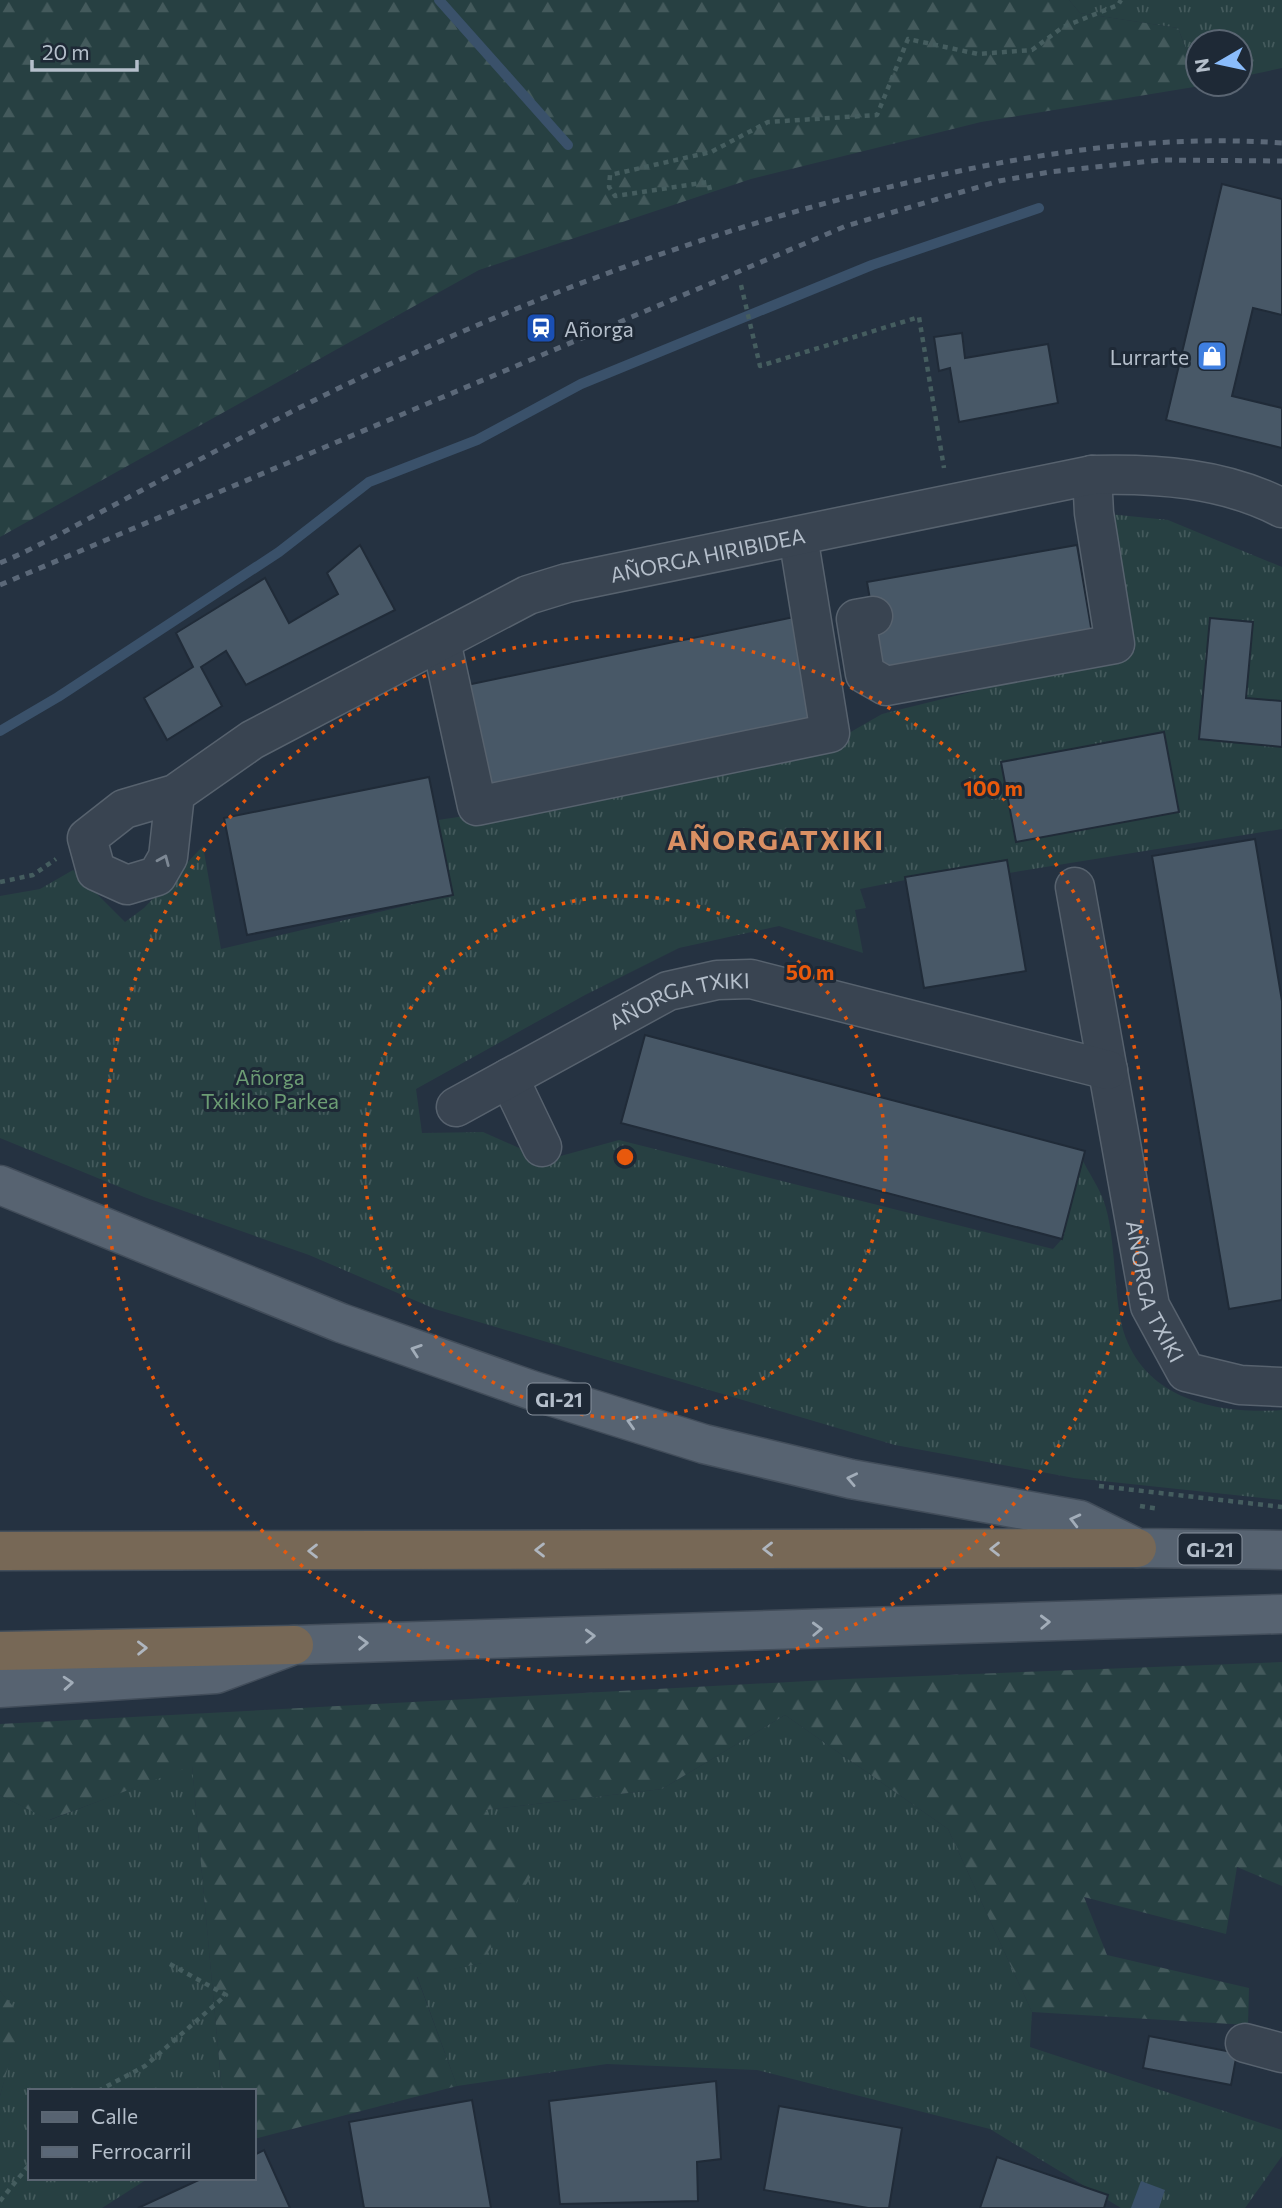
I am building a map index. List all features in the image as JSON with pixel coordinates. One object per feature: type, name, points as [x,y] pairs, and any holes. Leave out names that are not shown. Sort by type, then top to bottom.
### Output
[{"type":"highway","name":"GI-21","points":[[0,1551],[1137,1548]]},
{"type":"highway","points":[[0,1651],[294,1645]]},
{"type":"main road","name":"GI-21","points":[[0,1185],[341,1323],[531,1391],[704,1444],[851,1479],[1080,1520],[1137,1548],[1282,1550]]},
{"type":"main road","points":[[0,1688],[216,1674],[294,1645],[1282,1614]]},
{"type":"street","name":"AÑORGA HIRIBIDEA","points":[[87,838],[124,809],[175,793],[252,740],[528,595],[567,583],[1093,475],[1137,474],[1207,481],[1282,508]]},
{"type":"street","points":[[873,616],[856,619],[865,674],[886,686],[1115,644],[1094,513],[1093,475]]},
{"type":"street","points":[[441,640],[477,806],[830,733],[798,536]]},
{"type":"street","points":[[87,838],[96,871],[127,885],[157,876],[168,857],[175,793]]},
{"type":"street","name":"AÑORGA TXIKI","points":[[1075,887],[1150,1306],[1186,1372],[1240,1385],[1282,1387]]},
{"type":"street","name":"AÑORGA TXIKI","points":[[456,1107],[668,991],[717,980],[751,979],[1108,1070]]},
{"type":"street","points":[[509,1078],[542,1147]]},
{"type":"street","points":[[1245,2043],[1282,2053]]},
{"type":"path","points":[[710,190],[708,182],[615,196],[609,187],[610,175],[711,152],[768,122],[877,115],[908,39],[978,54],[1032,50],[1062,27],[1118,5],[1121,0]]},
{"type":"path","points":[[741,285],[760,366],[919,317],[950,503]]},
{"type":"path","points":[[0,882],[33,875],[87,838]]},
{"type":"path","points":[[1092,1486],[1282,1507]]},
{"type":"path","points":[[1138,1506],[1164,1509]]},
{"type":"path","points":[[103,2089],[145,2066],[226,1994],[168,1964]]},
{"type":"path","points":[[0,2201],[28,2166]]},
{"type":"green space","points":[[0,0],[1069,0],[1080,13],[1178,28],[1184,44],[1184,89],[981,122],[751,179],[479,270],[0,537]]},
{"type":"green space","points":[[1069,0],[1282,0],[1282,68],[1254,74],[1254,28],[1184,28],[1184,44],[1178,28],[1080,13]]},
{"type":"green space","name":"Añorga Txikiko Parkea","points":[[1109,514],[1168,520],[1282,567],[1282,829],[1009,873],[1006,860],[860,889],[866,908],[855,910],[863,953],[779,926],[679,948],[585,995],[416,1089],[422,1133],[483,1132],[546,1160],[619,1140],[1053,1249],[1062,1239],[1083,1161],[1101,1194],[1107,1213],[1119,1311],[1132,1351],[1146,1371],[1164,1386],[1185,1397],[1232,1409],[1282,1410],[1282,1500],[1074,1478],[895,1445],[435,1309],[309,1255],[144,1197],[0,1138],[0,896],[40,889],[73,870],[125,922],[144,908],[203,846],[221,949],[452,895],[438,820],[625,792],[828,745],[882,714],[1135,651]]},
{"type":"green space","points":[[1282,1662],[1282,1886],[1237,1867],[1226,1934],[1084,1897],[1107,1955],[1249,1988],[1248,2025],[1032,2012],[948,1829],[785,1715],[662,1789],[485,1810],[531,1876],[482,1963],[417,1977],[457,2086],[256,2138],[256,2089],[222,2089],[192,1766],[49,1820],[0,1795],[0,1724],[846,1679]]},
{"type":"green space","points":[[785,1715],[948,1829],[1032,2012],[1030,2047],[1282,2130],[1282,2156],[1245,2208],[1121,2208],[990,2129],[757,2070],[607,2064],[457,2086],[417,1976],[482,1963],[484,1810],[662,1789]]},
{"type":"green space","points":[[192,1765],[222,2089],[28,2089],[28,2180],[146,2180],[102,2208],[0,2208],[0,2096],[21,2017],[0,1991],[0,1795],[50,1820]]},
{"type":"green space","points":[[0,1991],[22,2017],[0,2096]]},
{"type":"water","points":[[1141,2181],[1165,2190],[1159,2208],[1131,2208]]},
{"type":"building","name":"Lurrarte","points":[[1222,184],[1282,199],[1282,315],[1253,308],[1232,396],[1282,408],[1282,448],[1166,420]]},
{"type":"building","points":[[962,333],[965,358],[1048,344],[1058,403],[959,422],[950,368],[939,371],[934,337]]},
{"type":"building","points":[[360,545],[395,610],[246,685],[226,651],[201,667],[222,706],[167,740],[144,698],[193,667],[176,633],[265,578],[289,623],[338,594],[327,573]]},
{"type":"building","points":[[1077,545],[1093,639],[883,676],[867,582]]},
{"type":"building","points":[[794,617],[816,726],[485,795],[462,686]]},
{"type":"building","points":[[1210,618],[1253,622],[1246,698],[1282,701],[1282,747],[1199,739]]},
{"type":"building","points":[[1164,732],[1179,812],[1016,842],[1001,762]]},
{"type":"building","points":[[429,777],[453,895],[247,935],[224,818]]},
{"type":"building","points":[[1255,839],[1282,1001],[1282,1300],[1229,1309],[1152,856]]},
{"type":"building","points":[[1007,860],[1026,971],[924,988],[905,877]]},
{"type":"building","points":[[645,1035],[1085,1151],[1062,1239],[621,1123]]},
{"type":"building","points":[[1149,2036],[1237,2053],[1231,2085],[1143,2068]]},
{"type":"building","points":[[716,2081],[721,2159],[697,2162],[698,2201],[560,2204],[549,2101]]},
{"type":"building","points":[[472,2100],[491,2208],[364,2208],[349,2122]]},
{"type":"building","points":[[779,2106],[902,2128],[889,2208],[868,2208],[764,2190]]},
{"type":"building","points":[[264,2150],[290,2208],[138,2208],[199,2180],[256,2180],[256,2154]]},
{"type":"building","points":[[997,2157],[1108,2195],[1104,2208],[980,2208]]},
{"type":"waterway","points":[[439,0],[568,145]]},
{"type":"waterway","points":[[0,731],[58,697],[279,552],[369,482],[477,440],[581,384],[872,265],[1039,208]]},
{"type":"railway","points":[[0,563],[59,535],[335,390],[404,358],[542,298],[684,246],[829,202],[949,173],[1043,155],[1186,141],[1282,143]]},
{"type":"railway","points":[[0,585],[846,226],[999,181],[1050,172],[1160,160],[1282,161]]},
{"type":"place","name":"Añorga","points":[[541,328]]},
{"type":"place","name":"Lurrarte","points":[[1212,356]]},
{"type":"district","name":"AÑORGATXIKI","points":[[776,839]]}]
